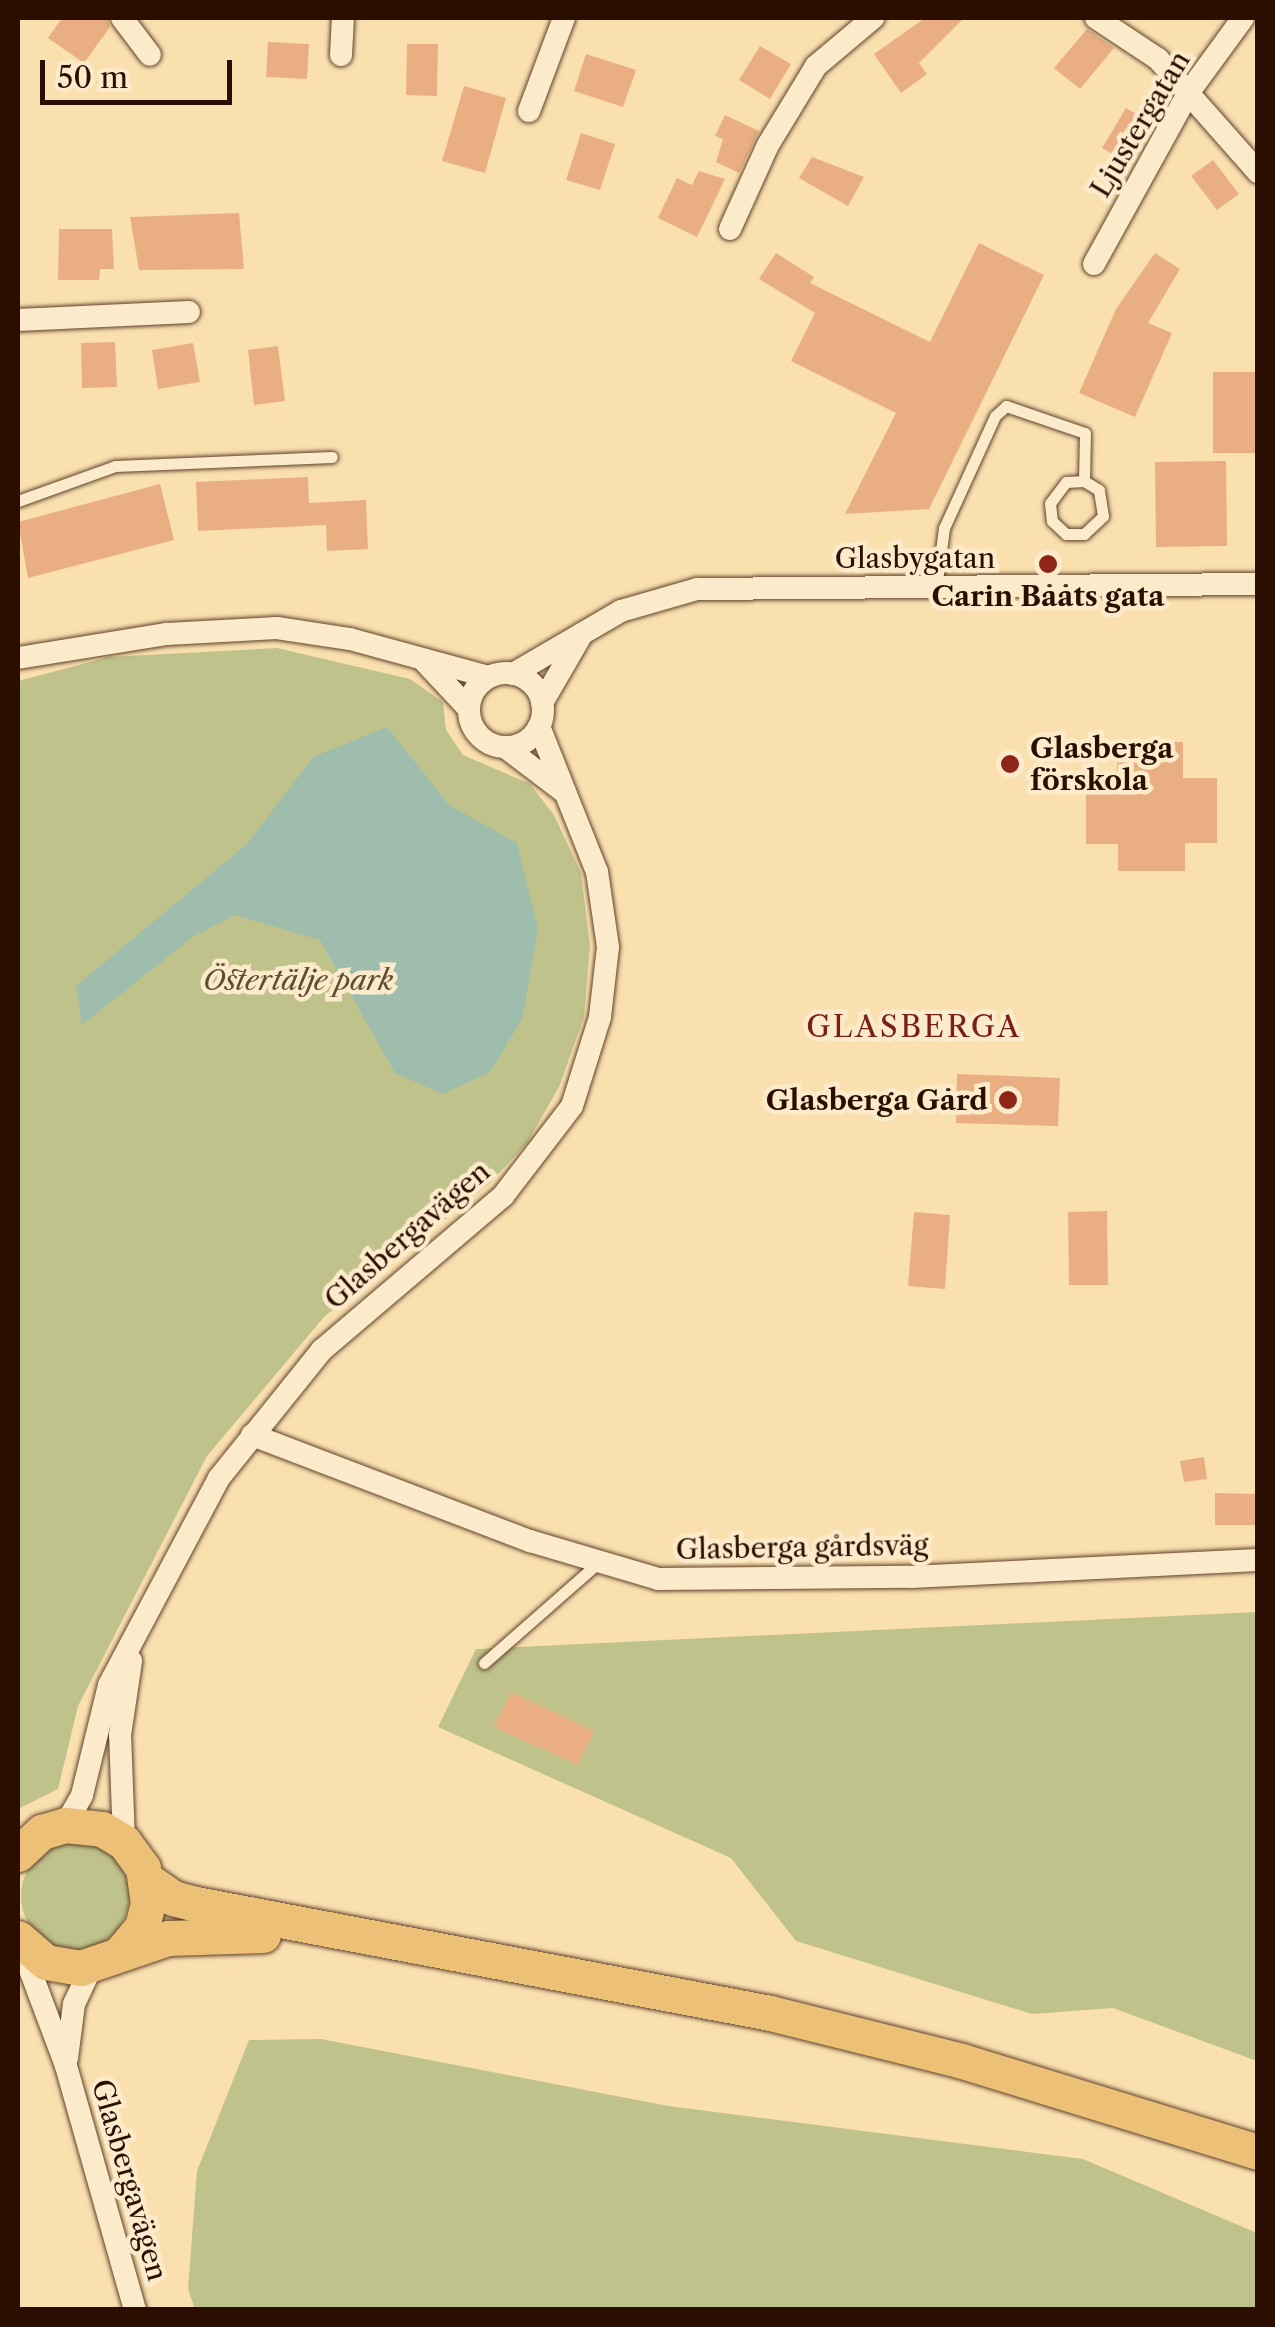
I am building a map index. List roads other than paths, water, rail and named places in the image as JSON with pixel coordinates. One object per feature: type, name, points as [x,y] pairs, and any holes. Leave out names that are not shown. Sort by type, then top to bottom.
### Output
[{"type":"main road","points":[[22,1845],[65,1824],[102,1829],[124,1842],[146,1879],[196,1904],[614,1980],[885,2042],[1258,2152]]},
{"type":"main road","points":[[105,1960],[142,1926],[146,1879]]},
{"type":"main road","points":[[18,1939],[57,1966],[105,1960],[168,1938],[224,1933],[414,1944]]},
{"type":"street","points":[[122,18],[150,55]]},
{"type":"street","points":[[341,55],[343,18]]},
{"type":"street","points":[[529,111],[564,18]]},
{"type":"street","points":[[730,229],[768,145],[816,66],[873,18]]},
{"type":"street","points":[[1096,18],[1158,59],[1258,172]]},
{"type":"street","name":"Ljustergatan","points":[[1094,264],[1189,92],[1243,18]]},
{"type":"street","points":[[18,320],[190,312]]},
{"type":"street","name":"Glasbygatan","points":[[514,674],[621,611],[697,589],[1258,584]]},
{"type":"street","points":[[18,658],[167,634],[276,628],[350,638],[489,677],[514,674],[532,684],[540,715]]},
{"type":"street","points":[[505,747],[525,741],[582,634]]},
{"type":"street","points":[[425,662],[469,709],[484,740],[505,747],[564,792]]},
{"type":"street","points":[[469,709],[474,690],[489,677]]},
{"type":"street","name":"Glasbergavägen","points":[[65,1824],[82,1794],[110,1685],[191,1525],[252,1435],[322,1350],[503,1196],[572,1106],[600,1017],[608,947],[597,872],[564,792],[540,715]]},
{"type":"street","name":"Glasberga gårdsväg","points":[[252,1435],[598,1563],[678,1579],[911,1577],[1258,1560]]},
{"type":"street","name":"Glasbergavägen","points":[[124,1842],[120,1736],[138,1628]]},
{"type":"street","name":"Glasbergavägen","points":[[18,1939],[66,2066],[135,2310]]},
{"type":"street","name":"Glasbergavägen","points":[[66,2066],[74,2004],[105,1960]]},
{"type":"lane","points":[[936,588],[944,528],[995,416],[1006,406],[1086,434],[1084,481]]},
{"type":"lane","points":[[18,502],[115,466],[332,457]]},
{"type":"lane","points":[[1084,481],[1099,490],[1103,516],[1092,530],[1066,534],[1049,512],[1052,494],[1066,482],[1084,481]]},
{"type":"lane","points":[[484,1664],[598,1563]]},
{"type":"place","name":"Carin Bååts gata","points":[[1048,564]]},
{"type":"place","name":"Glasberga förskola","points":[[1010,764]]},
{"type":"place","name":"Glasberga Gård","points":[[1008,1100]]},
{"type":"district","name":"GLASBERGA","points":[[914,1027]]},
{"type":"park label","name":"Östertälje park","points":[[298,980]]}]
